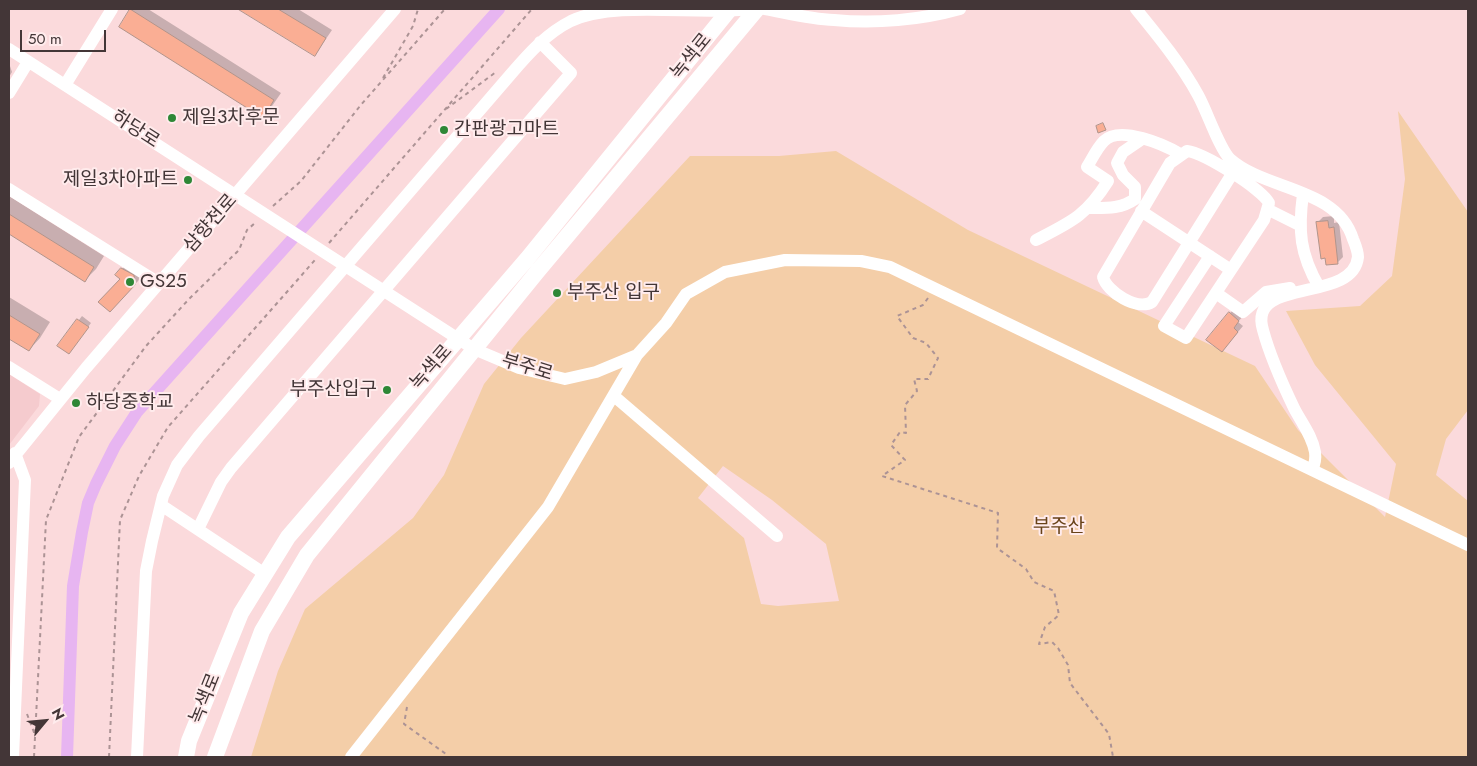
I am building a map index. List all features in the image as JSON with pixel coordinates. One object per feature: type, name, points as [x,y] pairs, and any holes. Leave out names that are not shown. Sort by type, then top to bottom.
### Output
[{"type":"main road","name":"녹색로","points":[[214,757],[262,631],[307,555],[474,349],[758,9]]},
{"type":"main road","name":"녹색로","points":[[186,757],[190,741],[241,613],[288,537],[527,259],[729,10]]},
{"type":"street","points":[[65,85],[112,9]]},
{"type":"street","name":"삼향천로","points":[[12,458],[60,399],[395,9]]},
{"type":"street","points":[[137,757],[146,571],[161,506],[177,465],[189,447],[345,264],[540,42],[572,20],[609,10],[750,9]]},
{"type":"street","points":[[765,9],[833,20],[861,21],[901,20],[960,9]]},
{"type":"street","points":[[1136,9],[1197,94],[1224,151],[1231,159],[1251,171],[1336,210],[1349,227],[1358,256],[1353,272],[1341,282],[1279,297],[1266,307],[1262,315],[1262,329],[1292,403],[1310,437],[1315,452],[1315,462],[1312,470]]},
{"type":"street","points":[[198,529],[221,482],[231,468],[571,73],[540,42]]},
{"type":"street","name":"하당로","points":[[9,49],[263,214],[345,264]]},
{"type":"street","points":[[9,93],[28,62]]},
{"type":"street","points":[[1036,240],[1077,218],[1089,208],[1108,181],[1087,168],[1104,141],[1114,135],[1129,135],[1165,145],[1180,154]]},
{"type":"street","points":[[1089,208],[1114,208],[1135,199],[1135,187],[1123,175],[1117,163],[1123,152],[1142,139]]},
{"type":"street","points":[[1210,256],[1164,326],[1186,338],[1269,210],[1266,196],[1207,157],[1187,151],[1180,154],[1170,163],[1103,277],[1109,289],[1137,305],[1146,306],[1152,302],[1232,174]]},
{"type":"street","points":[[9,189],[159,284]]},
{"type":"street","points":[[1303,194],[1299,225],[1307,266],[1319,287]]},
{"type":"street","points":[[1269,210],[1299,225]]},
{"type":"street","points":[[1141,211],[1231,270]]},
{"type":"street","points":[[351,757],[548,507],[638,356],[666,323],[686,294],[725,272],[785,260],[861,261],[890,267],[1468,545]]},
{"type":"street","points":[[345,264],[474,349]]},
{"type":"street","points":[[1216,293],[1243,312],[1266,292],[1289,287],[1297,292]]},
{"type":"street","name":"부주로","points":[[474,349],[518,368],[564,379],[596,372],[638,356]]},
{"type":"street","points":[[9,367],[60,399]]},
{"type":"street","points":[[614,396],[777,536]]},
{"type":"street","points":[[12,458],[24,480],[14,624],[13,757]]},
{"type":"street","points":[[161,506],[265,574]]},
{"type":"path","points":[[381,82],[413,26],[418,9]]},
{"type":"path","points":[[34,757],[46,520],[79,437],[146,346],[189,299],[239,250],[247,230],[301,181],[381,82],[446,9]]},
{"type":"path","points":[[442,112],[500,70]]},
{"type":"path","points":[[933,289],[923,305],[897,316],[913,338],[926,343],[938,358],[928,379],[914,379],[917,391],[905,405],[906,434],[900,432],[891,444],[905,460],[882,476],[998,513],[996,548],[1026,569],[1034,582],[1054,592],[1059,615],[1045,628],[1039,644],[1052,642],[1058,648],[1068,665],[1070,683],[1108,734],[1113,757]]},
{"type":"path","points":[[407,706],[404,724],[448,757]]},
{"type":"shaded area","points":[[9,374],[40,394],[39,406],[9,445]]},
{"type":"green space","name":"부주산","points":[[1398,111],[1468,212],[1468,410],[1446,439],[1436,475],[1468,501],[1468,757],[251,757],[278,671],[305,609],[413,518],[444,475],[484,384],[521,338],[690,156],[779,156],[836,151],[968,230],[1255,366],[1298,430],[1385,517],[1396,464],[1315,365],[1286,311],[1360,306],[1392,276],[1405,179]],"holes":[[[723,466],[772,500],[826,544],[839,601],[778,606],[761,604],[744,538],[698,498]]]},
{"type":"building","points":[[130,9],[274,100],[263,118],[119,27]]},
{"type":"building","points":[[238,9],[278,9],[326,38],[315,56]]},
{"type":"building","points":[[1103,123],[1106,130],[1098,133],[1096,126]]},
{"type":"building","points":[[9,214],[94,267],[85,282],[9,234]]},
{"type":"building","points":[[1328,221],[1329,228],[1334,227],[1338,264],[1326,265],[1325,258],[1321,259],[1316,222]]},
{"type":"building","points":[[121,268],[134,275],[135,285],[110,312],[98,302],[120,279],[115,275]]},
{"type":"building","points":[[1229,312],[1239,321],[1234,328],[1238,332],[1222,352],[1206,340]]},
{"type":"building","points":[[9,315],[40,334],[29,351],[9,339]]},
{"type":"building","points":[[77,319],[89,327],[69,354],[57,346]]},
{"type":"waterway","points":[[67,757],[73,586],[88,503],[115,446],[137,412],[499,9]]},
{"type":"place","name":"제일3차후문","points":[[172,118]]},
{"type":"place","name":"간판광고마트","points":[[444,130]]},
{"type":"place","name":"제일3차아파트","points":[[188,180]]},
{"type":"place","name":"GS25","points":[[130,282]]},
{"type":"place","name":"부주산 입구","points":[[557,293]]},
{"type":"place","name":"부주산입구","points":[[387,390]]},
{"type":"place","name":"하당중학교","points":[[76,403]]}]
